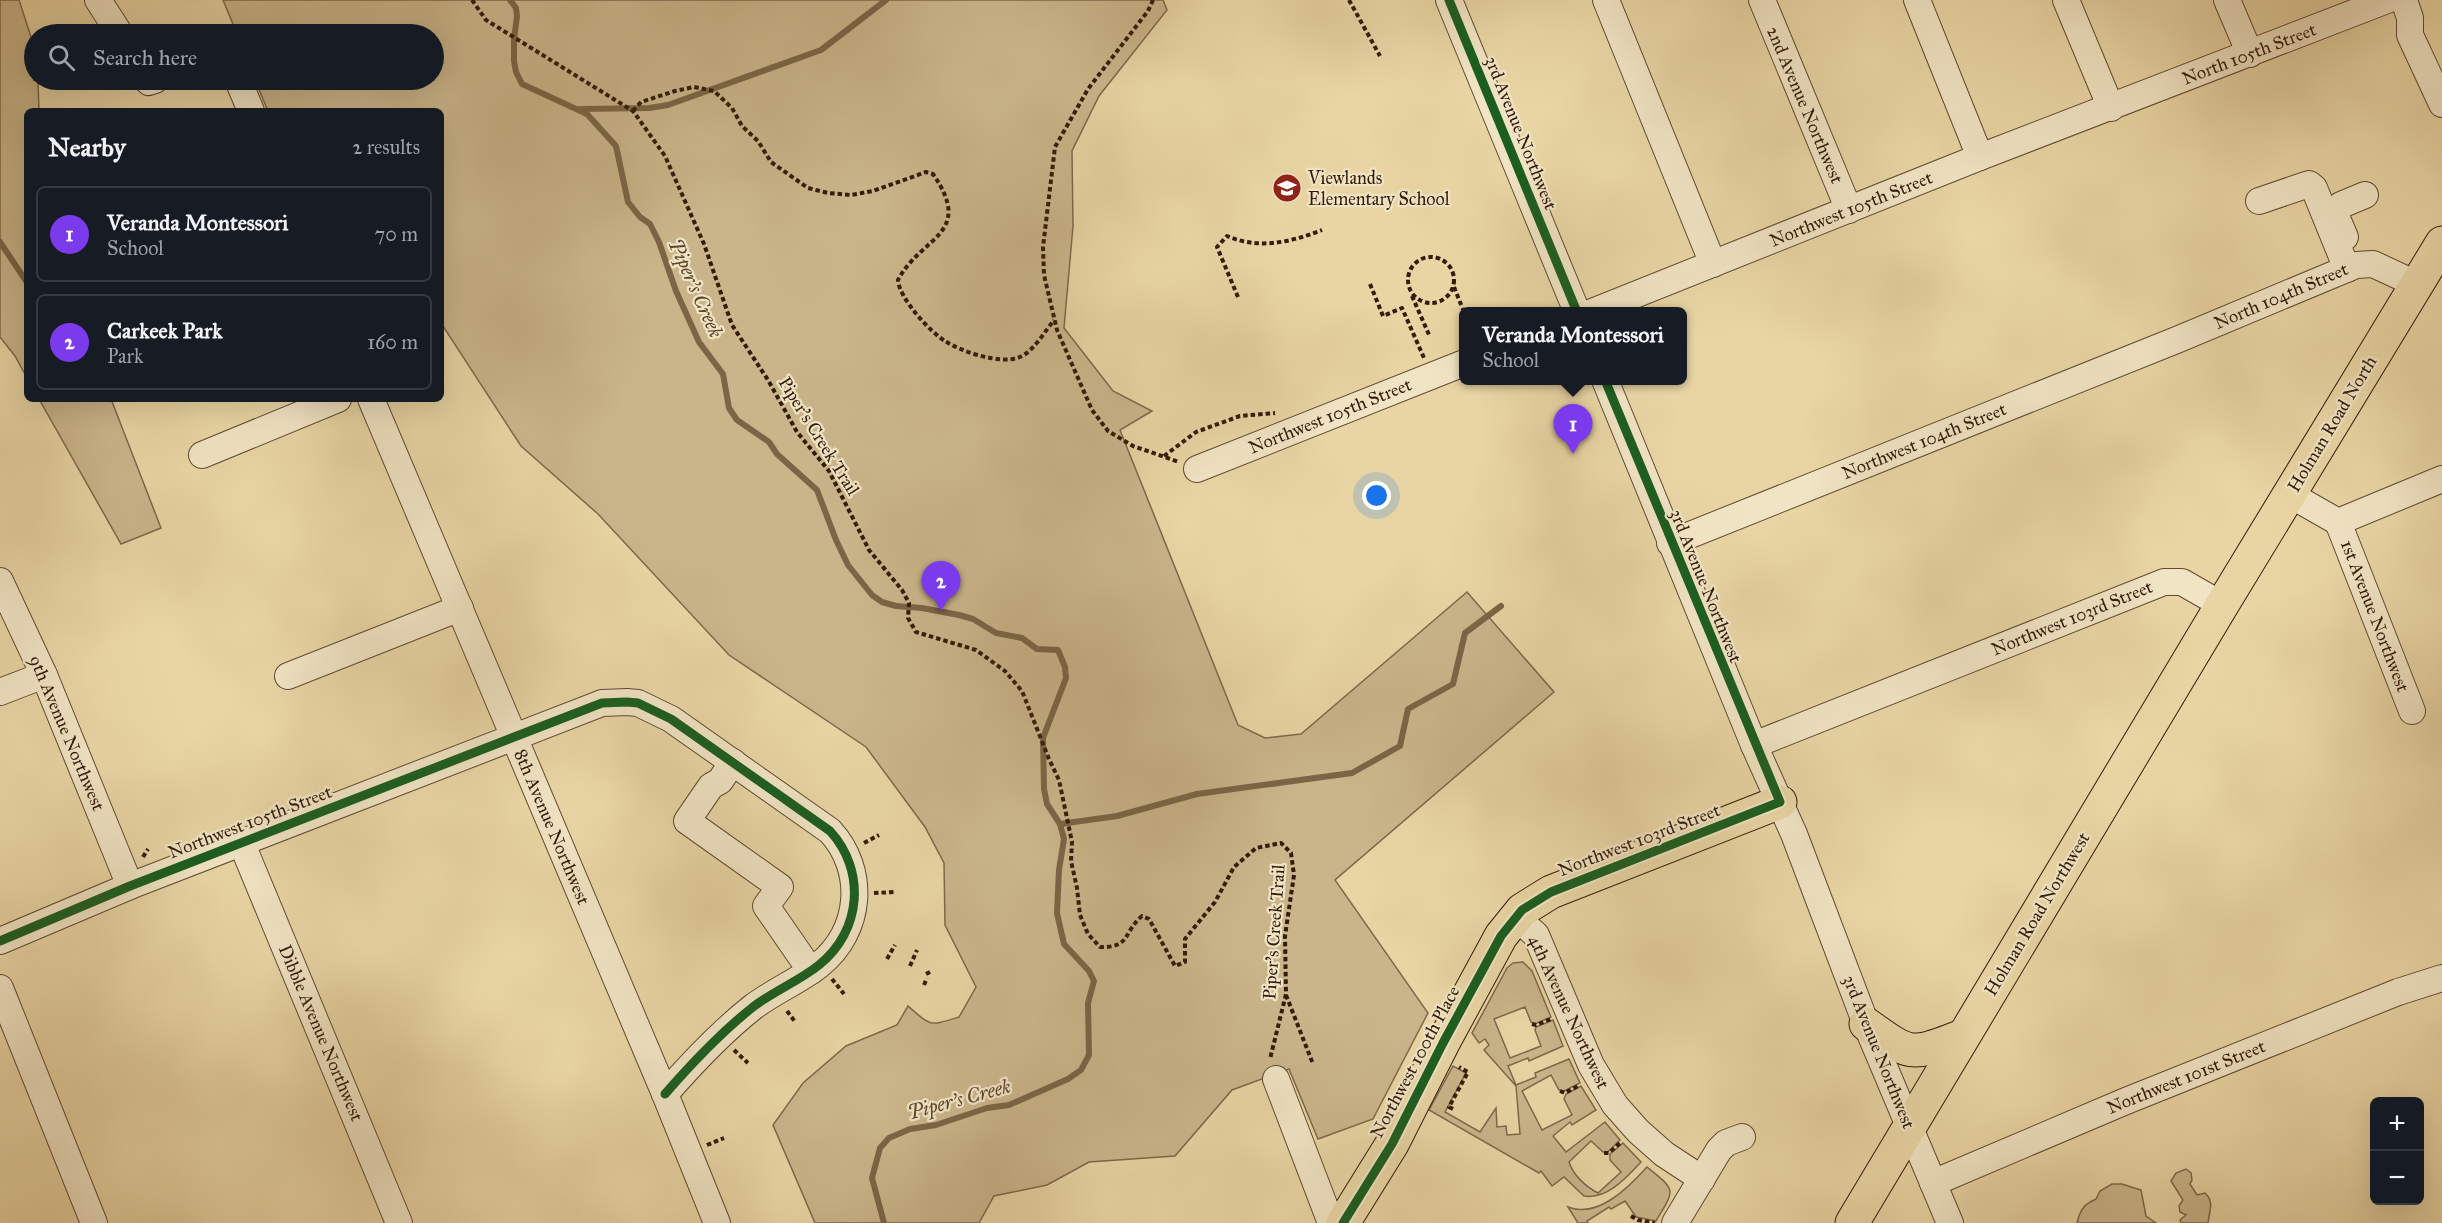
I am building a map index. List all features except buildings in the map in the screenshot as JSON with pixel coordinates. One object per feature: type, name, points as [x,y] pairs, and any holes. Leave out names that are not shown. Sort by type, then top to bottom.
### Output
[{"type":"main road","name":"Holman Road North","points":[[2222,605],[2442,243]]},
{"type":"main road","name":"Holman Road Northwest","points":[[1852,1223],[2222,605]]},
{"type":"main road","name":"Northwest 103rd Street","points":[[1516,917],[1535,901],[1551,892],[1780,802]]},
{"type":"main road","name":"Northwest 100th Place","points":[[1344,1223],[1392,1144],[1501,936],[1516,917]]},
{"type":"main road","points":[[1866,1024],[1900,1048],[1909,1051],[1927,1050],[1963,1036]]},
{"type":"street","points":[[98,0],[114,24]]},
{"type":"street","name":"3rd Avenue Northwest","points":[[1449,0],[1575,307]]},
{"type":"street","points":[[1606,0],[1713,264]]},
{"type":"street","name":"2nd Avenue Northwest","points":[[1762,0],[1849,210]]},
{"type":"street","points":[[1917,0],[1980,158]]},
{"type":"street","points":[[2066,0],[2110,108]]},
{"type":"street","points":[[2228,0],[2250,54]]},
{"type":"street","points":[[2388,1],[2410,18],[2410,35],[2442,104]]},
{"type":"street","name":"North 105th Street","points":[[2110,108],[2388,1]]},
{"type":"street","points":[[242,90],[250,108]]},
{"type":"street","name":"Northwest 105th Street","points":[[1605,307],[2110,108]]},
{"type":"street","points":[[2259,201],[2309,183],[2314,188],[2352,267]]},
{"type":"street","points":[[2352,267],[2336,210],[2365,195]]},
{"type":"street","name":"North 104th Street","points":[[2179,339],[2352,267],[2373,264],[2416,284]]},
{"type":"street","name":"Northwest 104th Street","points":[[1670,543],[2179,339]]},
{"type":"street","name":"Northwest 105th Street","points":[[1197,469],[1459,365]]},
{"type":"street","name":"3rd Avenue Northwest","points":[[1607,385],[1670,543],[1780,802],[1908,1127],[1950,1223]]},
{"type":"street","points":[[202,455],[331,402]]},
{"type":"street","name":"8th Avenue Northwest","points":[[372,402],[665,1094],[717,1223]]},
{"type":"street","points":[[2289,494],[2338,522],[2442,479]]},
{"type":"street","name":"1st Avenue Northwest","points":[[2338,522],[2412,711]]},
{"type":"street","name":"9th Avenue Northwest","points":[[0,581],[45,675],[130,886]]},
{"type":"street","name":"Northwest 103rd Street","points":[[1754,745],[2164,582],[2182,582],[2222,605]]},
{"type":"street","points":[[288,676],[460,608]]},
{"type":"street","points":[[0,692],[45,675]]},
{"type":"street","name":"Northwest 105th Street","points":[[0,941],[130,886],[514,738],[587,707],[602,703],[627,702],[648,707],[671,719],[830,831],[838,840],[849,861],[855,885],[854,906],[849,924],[820,973],[772,994],[734,1023],[665,1094]]},
{"type":"street","points":[[733,762],[720,781],[711,786],[687,821],[780,887],[766,906],[820,973]]},
{"type":"street","name":"Dibble Avenue Northwest","points":[[242,844],[399,1223]]},
{"type":"street","name":"4th Avenue Northwest","points":[[1516,917],[1536,935],[1591,1065],[1615,1105],[1638,1131],[1664,1154],[1701,1179]]},
{"type":"street","name":"Northwest 101st Street","points":[[1933,1183],[2137,1097],[2398,992],[2442,978]]},
{"type":"street","points":[[0,988],[94,1223]]},
{"type":"street","points":[[1274,1072],[1331,1223]]},
{"type":"street","points":[[1675,1223],[1719,1150],[1726,1143],[1742,1137]]},
{"type":"path","points":[[1153,0],[1148,11],[1088,89],[1055,147],[1043,247],[1044,274],[1054,320],[1092,410],[1108,431],[1132,446],[1197,469]]},
{"type":"path","points":[[1348,0],[1380,56]]},
{"type":"path","points":[[633,111],[641,102],[675,91],[694,87],[714,91],[732,108],[742,126],[758,141],[771,162],[808,188],[828,193],[851,195],[873,191],[926,172],[933,174],[945,194],[948,205],[949,217],[946,227],[901,274],[898,280],[901,294],[916,313],[944,341],[971,354],[1007,359],[1019,357],[1028,352],[1054,320]]},
{"type":"path","points":[[1238,297],[1217,247],[1227,236],[1239,241],[1275,244],[1298,240],[1322,230]]},
{"type":"path","points":[[1430,338],[1407,278],[1409,270],[1420,259],[1428,257],[1442,260],[1448,265],[1452,271],[1454,286],[1462,307]]},
{"type":"path","points":[[1370,284],[1383,316],[1402,308],[1431,375]]},
{"type":"path","points":[[1411,293],[1416,299],[1431,304],[1445,299],[1454,286]]},
{"type":"path","points":[[861,844],[879,835]]},
{"type":"path","points":[[143,857],[148,849]]},
{"type":"path","points":[[873,893],[894,892]]},
{"type":"path","points":[[887,958],[895,945]]},
{"type":"path","points":[[910,966],[917,950]]},
{"type":"path","points":[[924,985],[926,976],[932,972]]},
{"type":"path","points":[[820,973],[844,994]]},
{"type":"path","points":[[1286,994],[1313,1064]]},
{"type":"path","points":[[783,1005],[796,1023]]},
{"type":"path","points":[[1534,1026],[1554,1018]]},
{"type":"path","points":[[732,1048],[748,1063]]},
{"type":"path","points":[[1453,1064],[1468,1072],[1464,1084],[1449,1107],[1453,1109]]},
{"type":"path","points":[[1563,1094],[1582,1084]]},
{"type":"path","points":[[706,1146],[724,1138]]},
{"type":"path","points":[[1607,1155],[1623,1140]]},
{"type":"path","points":[[1631,1216],[1642,1222],[1656,1223]]},
{"type":"shaded area","points":[[0,0],[19,0],[27,24],[24,24],[24,90],[38,90],[39,108],[24,108],[24,372],[0,337]]},
{"type":"shaded area","points":[[223,0],[1163,0],[1167,10],[1099,96],[1072,151],[1073,226],[1064,328],[1113,391],[1152,411],[1120,430],[1238,725],[1265,738],[1301,734],[1467,592],[1554,692],[1335,880],[1428,1013],[1373,1119],[1318,1139],[1289,1069],[1232,1090],[1175,1156],[1089,1162],[1047,1185],[994,1196],[979,1223],[815,1223],[773,1125],[803,1083],[846,1046],[897,1025],[908,1006],[931,1023],[959,1017],[976,987],[945,925],[944,863],[925,827],[866,747],[729,655],[598,514],[521,446],[444,328],[444,108],[267,108],[259,90],[444,90],[444,24],[233,24]]},
{"type":"shaded area","points":[[41,402],[112,402],[161,528],[121,544]]},
{"type":"shaded area","points":[[1523,962],[1532,971],[1551,1017],[1535,1024],[1531,1022],[1525,1007],[1494,1019],[1510,1058],[1541,1046],[1536,1027],[1553,1020],[1563,1046],[1529,1061],[1528,1058],[1508,1066],[1516,1085],[1536,1077],[1535,1073],[1569,1059],[1580,1083],[1564,1091],[1559,1090],[1551,1075],[1522,1091],[1542,1130],[1572,1115],[1564,1099],[1566,1094],[1581,1086],[1596,1110],[1572,1125],[1570,1122],[1553,1136],[1566,1152],[1605,1122],[1620,1140],[1608,1152],[1603,1152],[1591,1141],[1569,1162],[1577,1176],[1598,1193],[1621,1172],[1610,1160],[1610,1154],[1623,1143],[1641,1162],[1616,1186],[1601,1194],[1584,1196],[1564,1177],[1552,1186],[1541,1171],[1539,1173],[1429,1110],[1453,1066],[1466,1073],[1445,1112],[1480,1132],[1496,1108],[1497,1127],[1506,1126],[1507,1135],[1520,1134],[1516,1086],[1484,1050],[1489,1045],[1485,1039],[1479,1043],[1472,1033],[1507,968],[1513,963]]},
{"type":"shaded area","points":[[1647,1167],[1664,1181],[1670,1191],[1667,1202],[1656,1221],[1636,1217],[1625,1201],[1611,1209],[1609,1207],[1587,1221],[1588,1223],[1578,1223],[1568,1207],[1579,1210],[1601,1205],[1622,1192]]},
{"type":"shaded area","points":[[2186,1169],[2191,1173],[2190,1184],[2197,1195],[2205,1193],[2210,1200],[2208,1223],[2181,1223],[2180,1220],[2186,1215],[2180,1212],[2179,1206],[2183,1200],[2171,1181],[2176,1173]]},
{"type":"shaded area","points":[[2112,1184],[2122,1184],[2141,1190],[2146,1216],[2156,1223],[2077,1223],[2083,1208],[2096,1199],[2100,1191]]},
{"type":"waterway","name":"Piper's Creek","points":[[510,0],[516,8],[514,61],[522,84],[587,114],[616,146],[628,202],[640,217],[650,224],[659,242],[676,291],[699,342],[723,374],[729,408],[737,420],[769,442],[777,454],[817,490],[848,565],[872,595],[882,602],[896,606],[922,608],[973,619],[996,633],[1022,638],[1037,649],[1058,650],[1065,667],[1066,678],[1043,738],[1044,789],[1047,804],[1060,824],[1064,839],[1059,870],[1057,913],[1064,944],[1089,971],[1094,981],[1088,1003],[1089,1055],[1081,1070],[1068,1079],[1009,1105],[987,1108],[936,1125],[910,1129],[889,1138],[880,1148],[872,1178],[884,1223]]},
{"type":"waterway","points":[[580,109],[649,108],[668,105],[821,50],[886,0]]},
{"type":"waterway","points":[[0,242],[24,278]]},
{"type":"waterway","points":[[1060,824],[1117,816],[1197,794],[1352,773],[1400,746],[1408,709],[1453,684],[1465,633],[1501,606]]},
{"type":"cycle path","points":[[1449,0],[1575,307]]},
{"type":"cycle path","points":[[1343,1223],[1392,1144],[1501,936],[1522,910],[1551,892],[1780,802],[1607,385]]},
{"type":"cycle path","points":[[0,941],[130,886],[602,703],[638,703],[671,719],[830,831],[842,847],[850,864],[854,882],[851,918],[844,935],[833,951],[811,971],[761,1001],[729,1027],[665,1094]]},
{"type":"place","name":"Viewlands Elementary School","points":[[1287,188]]},
{"type":"place","name":"Veranda Montessori","points":[[1573,454]]},
{"type":"place","name":"Carkeek Park","points":[[941,611]]}]
